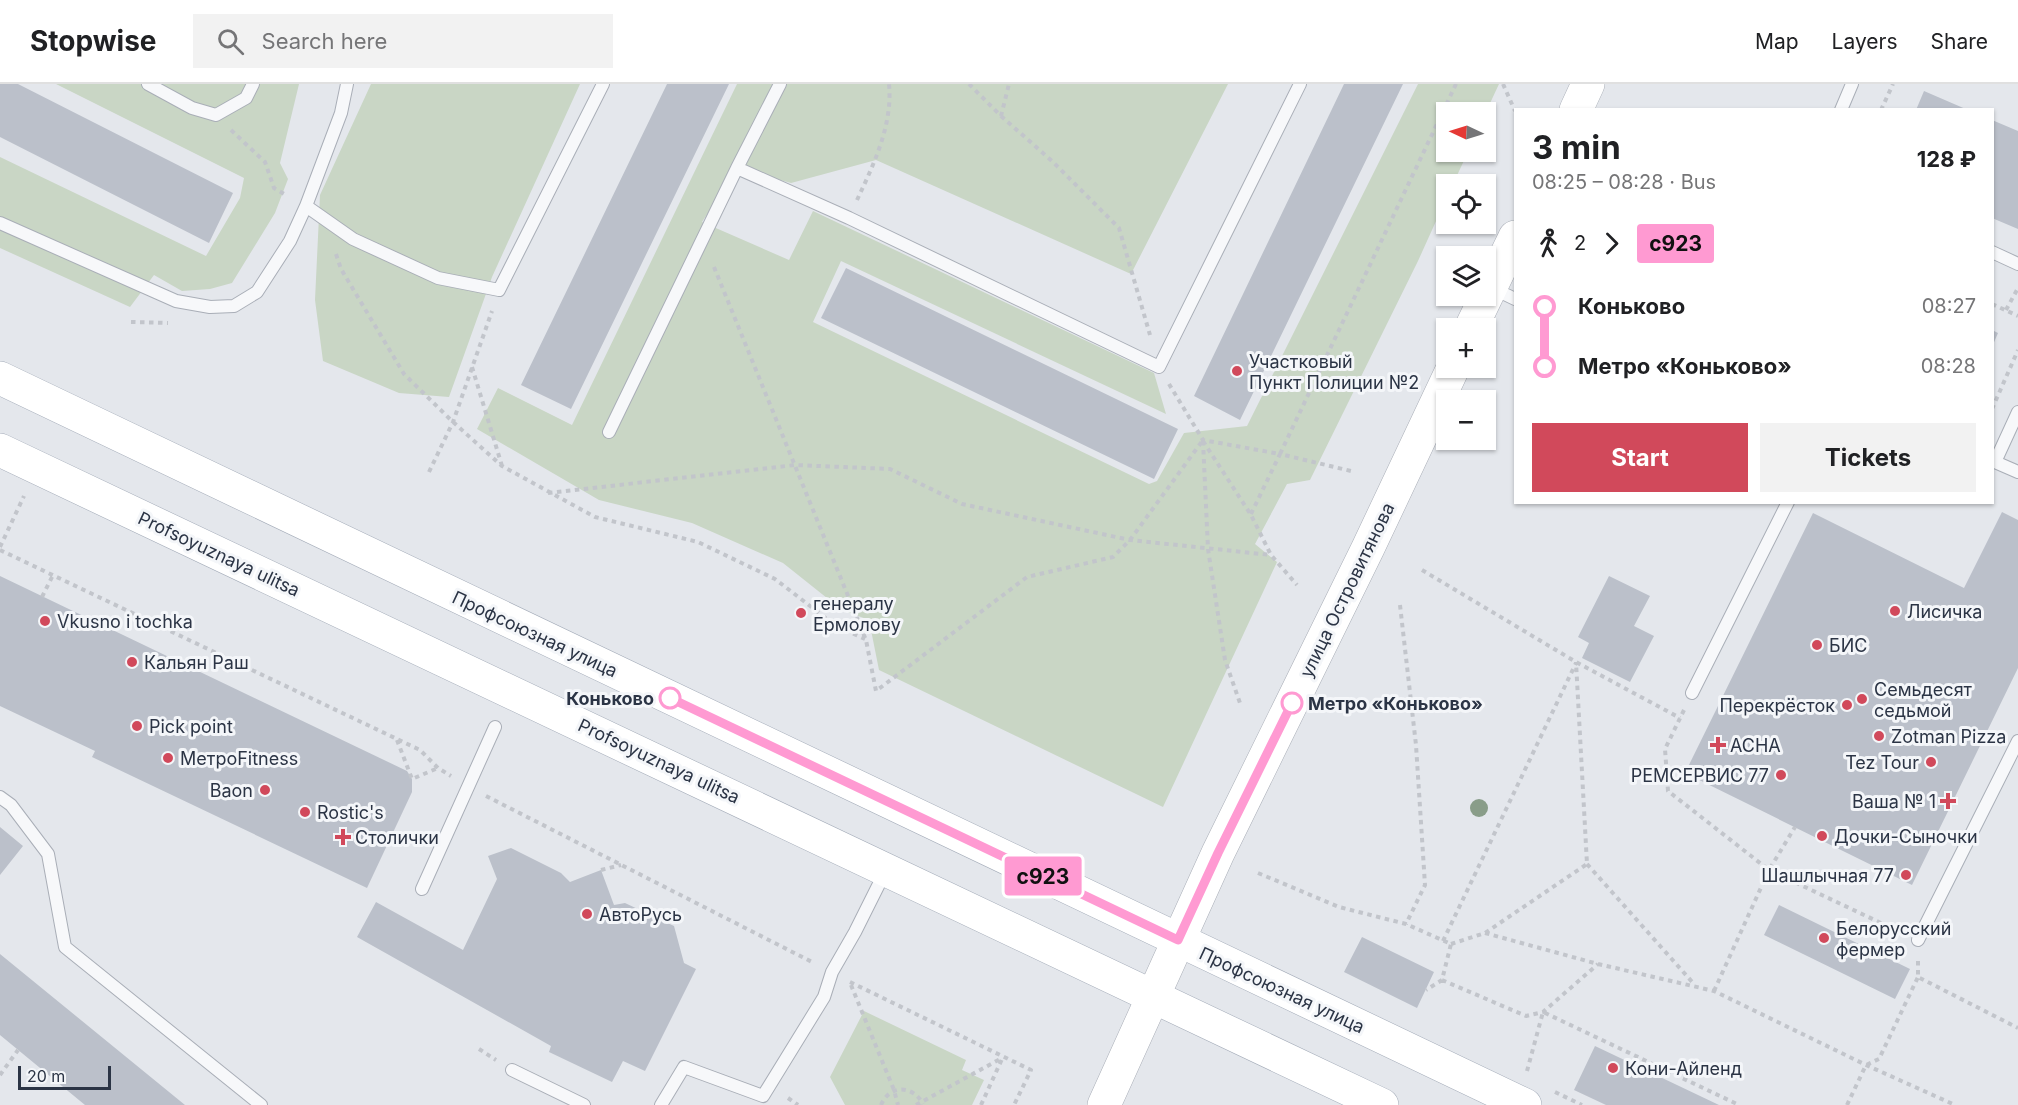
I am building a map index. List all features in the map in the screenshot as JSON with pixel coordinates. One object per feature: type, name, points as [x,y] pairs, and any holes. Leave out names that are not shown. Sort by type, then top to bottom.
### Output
[{"type":"main road","points":[[1577,108],[1588,84]]},
{"type":"main road","points":[[1480,318],[1503,293],[1514,242]]},
{"type":"main road","name":"Профсоюзная улица","points":[[0,378],[1178,940],[1535,1092]]},
{"type":"main road","name":"улица Островитянова","points":[[1104,1105],[1218,853],[1368,548],[1448,378]]},
{"type":"main road","name":"Profsoyuznaya ulitsa","points":[[0,451],[1155,996]]},
{"type":"main road","points":[[1155,996],[1382,1105]]},
{"type":"lane","points":[[148,84],[192,108],[216,115],[246,98],[254,84]]},
{"type":"lane","points":[[0,224],[176,301],[210,307],[234,306],[257,292],[290,241],[306,206],[341,113],[347,84]]},
{"type":"lane","points":[[306,206],[353,238],[438,278],[499,290],[603,84]]},
{"type":"lane","points":[[609,432],[780,84]]},
{"type":"lane","points":[[737,168],[849,218],[1159,367],[1300,84]]},
{"type":"lane","points":[[1842,108],[1852,84]]},
{"type":"lane","points":[[1994,253],[2018,264]]},
{"type":"lane","points":[[2018,412],[1995,462],[2018,472]]},
{"type":"lane","points":[[1692,693],[1787,504]]},
{"type":"lane","points":[[422,889],[495,727]]},
{"type":"lane","points":[[1918,940],[2018,741]]},
{"type":"lane","points":[[0,797],[11,805],[48,854],[65,947],[261,1105]]},
{"type":"lane","points":[[661,1105],[684,1067],[763,1096],[824,997],[832,972],[886,869]]},
{"type":"lane","points":[[512,1070],[584,1105]]},
{"type":"path","points":[[849,218],[876,160],[891,103],[889,84]]},
{"type":"path","points":[[969,84],[1052,161],[1119,228],[1159,367],[1251,515],[1271,555],[1297,585]]},
{"type":"path","points":[[1001,116],[1009,84]]},
{"type":"path","points":[[1251,515],[1456,84]]},
{"type":"path","points":[[1503,84],[1514,109]]},
{"type":"path","points":[[1882,108],[1893,84]]},
{"type":"path","points":[[216,115],[265,162],[274,188],[306,206]]},
{"type":"path","points":[[326,220],[341,269],[404,374],[502,466],[594,517],[698,542],[775,579],[836,626],[866,640]]},
{"type":"path","points":[[703,239],[866,640],[876,691],[1027,577],[1113,557],[1130,540],[1203,440]]},
{"type":"path","points":[[2007,310],[2018,288]]},
{"type":"path","points":[[429,472],[453,422],[499,290]]},
{"type":"path","points":[[1994,305],[2018,316]]},
{"type":"path","points":[[1994,404],[2018,350]]},
{"type":"path","points":[[472,367],[502,466]]},
{"type":"path","points":[[1203,440],[1280,454],[1351,471]]},
{"type":"path","points":[[1203,440],[1208,549],[1225,660],[1240,703]]},
{"type":"path","points":[[548,493],[795,465],[890,469],[962,504],[1130,540],[1271,555]]},
{"type":"path","points":[[27,490],[0,548],[420,750],[438,768],[469,787],[832,972]]},
{"type":"path","points":[[1422,570],[1576,662],[1680,718]]},
{"type":"path","points":[[42,597],[53,575]]},
{"type":"path","points":[[1400,604],[1416,745],[1425,885],[1406,924]]},
{"type":"path","points":[[1576,662],[1587,864],[1695,985]]},
{"type":"path","points":[[1443,941],[1576,662]]},
{"type":"path","points":[[1692,693],[1665,749],[1668,792],[1769,870],[1918,940],[1918,977],[1879,1059],[1866,1065],[1847,1105]]},
{"type":"path","points":[[396,738],[412,779],[438,768]]},
{"type":"path","points":[[1714,991],[1769,870],[1795,827]]},
{"type":"path","points":[[1258,873],[1339,907],[1406,924],[1451,944],[1485,933],[1587,864]]},
{"type":"path","points":[[601,870],[621,865]]},
{"type":"path","points":[[1485,933],[1598,964],[1714,991],[1866,1065],[1955,1105]]},
{"type":"path","points":[[1426,990],[1442,980],[1451,944]]},
{"type":"path","points":[[1442,980],[1527,1016],[1543,1012],[1598,964]]},
{"type":"path","points":[[1918,977],[2018,1028]]},
{"type":"path","points":[[898,1105],[850,982],[1031,1070],[1014,1105]]},
{"type":"path","points":[[1543,1012],[1535,1092],[1582,1105]]},
{"type":"path","points":[[1543,1012],[1739,1105]]},
{"type":"path","points":[[0,1075],[18,1050]]},
{"type":"path","points":[[916,1105],[923,1104],[1003,1057]]},
{"type":"path","points":[[981,1105],[1003,1057]]},
{"type":"path","points":[[881,1105],[887,1095],[894,1090],[903,1089],[918,1096],[923,1104]]},
{"type":"green space","points":[[56,84],[299,84],[280,163],[288,179],[275,213],[232,283],[210,289],[182,291],[154,275],[130,307],[0,248],[0,157],[206,256],[240,198],[244,178]]},
{"type":"green space","points":[[371,84],[580,84],[492,277],[449,397],[399,393],[323,361],[315,300],[320,195]]},
{"type":"green space","points":[[737,84],[1228,84],[1131,274],[876,160],[791,183],[737,168],[702,222],[789,260],[813,211],[1154,373],[1166,414],[841,261],[813,322],[1149,484],[1157,481],[1184,433],[1247,426],[1418,84],[1499,84],[1491,102],[1436,102],[1436,162],[1463,162],[1458,174],[1436,174],[1436,221],[1418,261],[1310,480],[1287,484],[1255,544],[1277,562],[1163,807],[879,670],[869,620],[842,610],[783,563],[692,523],[599,500],[477,429],[498,388],[572,425]]},
{"type":"green space","points":[[864,1011],[966,1060],[962,1070],[984,1080],[972,1105],[845,1105],[830,1077]]},
{"type":"building","points":[[0,84],[18,84],[233,193],[209,243],[0,137]]},
{"type":"building","points":[[667,84],[729,84],[571,409],[521,385]]},
{"type":"building","points":[[1344,84],[1403,84],[1240,420],[1194,396]]},
{"type":"building","points":[[1924,91],[1963,108],[1917,108]]},
{"type":"building","points":[[1994,121],[2018,131],[2018,229],[1994,219]]},
{"type":"building","points":[[846,268],[1178,429],[1154,479],[821,318]]},
{"type":"building","points":[[1994,331],[1998,333],[1994,342]]},
{"type":"building","name":"Семьдесят седьмой","points":[[2002,512],[2018,520],[2018,668],[1912,885],[1685,773],[1813,513],[1964,588]]},
{"type":"building","points":[[0,576],[407,771],[412,779],[412,792],[367,888],[92,757],[95,751],[0,706]]},
{"type":"building","points":[[1609,576],[1650,596],[1634,626],[1654,636],[1630,682],[1582,658],[1589,643],[1578,637]]},
{"type":"building","points":[[0,827],[23,846],[0,875]]},
{"type":"building","points":[[511,848],[561,873],[570,882],[601,870],[614,905],[625,903],[674,926],[684,963],[696,969],[645,1071],[623,1061],[612,1082],[549,1052],[551,1046],[357,937],[376,902],[463,950],[497,879],[488,856]]},
{"type":"building","points":[[1779,905],[1910,969],[1895,999],[1764,935]]},
{"type":"building","points":[[1362,937],[1434,972],[1417,1008],[1344,972]]},
{"type":"building","points":[[0,954],[185,1105],[85,1105],[0,1035]]},
{"type":"building","name":"Кони-Айленд","points":[[1595,1046],[1719,1105],[1606,1105],[1574,1090]]},
{"type":"bus line","name":"с923","points":[[670,698],[1178,940],[1292,703]]},
{"type":"place","name":"Участковый Пункт Полиции №2","points":[[1237,371]]},
{"type":"place","name":"Лисичка","points":[[1895,611]]},
{"type":"place","name":"генералу Ермолову","points":[[801,613]]},
{"type":"place","name":"Vkusno i tochka","points":[[45,621]]},
{"type":"place","name":"БИС","points":[[1817,645]]},
{"type":"place","name":"Кальян Раш","points":[[132,662]]},
{"type":"place","name":"Коньково","points":[[670,698]]},
{"type":"place","name":"Семьдесят седьмой","points":[[1862,699]]},
{"type":"place","name":"Метро «Коньково»","points":[[1292,703]]},
{"type":"place","name":"Перекрёсток","points":[[1847,705]]},
{"type":"place","name":"Pick point","points":[[137,726]]},
{"type":"place","name":"Zotman Pizza","points":[[1879,736]]},
{"type":"place","name":"АСНА","points":[[1718,745]]},
{"type":"place","name":"МетроFitness","points":[[168,758]]},
{"type":"place","name":"Tez Tour","points":[[1931,762]]},
{"type":"place","name":"РЕМСЕРВИС 77","points":[[1781,775]]},
{"type":"place","name":"Baon","points":[[265,790]]},
{"type":"place","name":"Ваша № 1","points":[[1948,801]]},
{"type":"place","name":"Rostic's","points":[[305,812]]},
{"type":"place","name":"Дочки-Сыночки","points":[[1822,836]]},
{"type":"place","name":"Столички","points":[[343,837]]},
{"type":"place","name":"Шашлычная 77","points":[[1906,875]]},
{"type":"place","name":"АвтоРусь","points":[[587,914]]},
{"type":"place","name":"Белорусский фермер","points":[[1824,938]]},
{"type":"place","name":"Кони-Айленд","points":[[1613,1068]]}]
